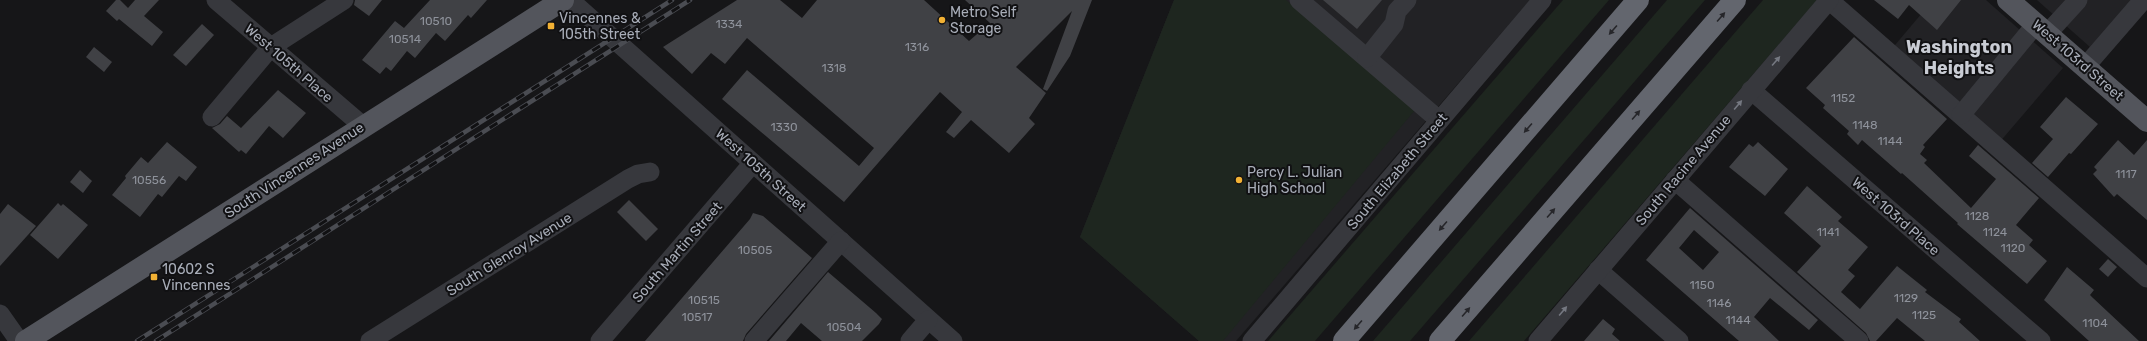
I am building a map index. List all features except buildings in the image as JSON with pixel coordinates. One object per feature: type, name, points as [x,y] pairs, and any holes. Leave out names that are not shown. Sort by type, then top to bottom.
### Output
[{"type":"highway","points":[[1344,341],[1638,0]]},
{"type":"highway","points":[[1440,341],[1735,0]]},
{"type":"main road","name":"South Vincennes Avenue","points":[[26,341],[563,0]]},
{"type":"main road","name":"West 103rd Street","points":[[2008,0],[2147,121]]},
{"type":"street","name":"West 105th Place","points":[[216,0],[363,126]]},
{"type":"street","points":[[212,117],[271,47],[344,0]]},
{"type":"street","name":"West 105th Street","points":[[570,0],[953,341]]},
{"type":"street","points":[[1299,0],[1440,120]]},
{"type":"street","points":[[1367,58],[1394,24],[1397,12],[1407,0]]},
{"type":"street","name":"South Elizabeth Street","points":[[1252,341],[1542,0]]},
{"type":"street","points":[[1829,0],[2147,278]]},
{"type":"street","name":"South Racine Avenue","points":[[1538,341],[1829,0]]},
{"type":"street","points":[[1961,115],[2041,29],[2078,0]]},
{"type":"street","points":[[2085,67],[2143,0]]},
{"type":"street","name":"West 103rd Place","points":[[1751,90],[2041,341]]},
{"type":"street","name":"South Martin Street","points":[[600,341],[753,163]]},
{"type":"street","name":"South Glenroy Avenue","points":[[370,341],[628,179],[638,174],[650,172]]},
{"type":"street","points":[[1675,180],[1859,341]]},
{"type":"street","points":[[754,341],[840,241]]},
{"type":"street","points":[[1598,270],[1679,341]]},
{"type":"street","points":[[0,314],[19,341]]},
{"type":"street","points":[[910,341],[928,320]]},
{"type":"shaded area","name":"Percy L. Julian High School","points":[[1174,0],[1530,0],[1236,341],[1199,341],[1080,237]]},
{"type":"shaded area","name":"Percy L. Julian High School","points":[[1174,0],[1286,0],[1415,110],[1223,341],[1199,341],[1080,237]]},
{"type":"shaded area","points":[[1563,0],[1609,0],[1315,341],[1268,341]]},
{"type":"shaded area","points":[[1667,0],[1705,0],[1410,341],[1373,341]]},
{"type":"shaded area","points":[[1763,0],[1817,0],[1524,341],[1469,341]]},
{"type":"shaded area","points":[[1933,0],[1986,0],[2063,68],[1998,144],[1890,51]]},
{"type":"shaded area","points":[[2037,0],[2131,0],[2090,47]]},
{"type":"railway","points":[[137,341],[672,0]]},
{"type":"railway","points":[[156,341],[690,0]]},
{"type":"place","name":"Metro Self Storage","points":[[942,20]]},
{"type":"place","name":"Vincennes & 105th Street","points":[[551,26]]},
{"type":"place","name":"Percy L. Julian High School","points":[[1239,180]]},
{"type":"place","name":"10602 S Vincennes","points":[[154,277]]},
{"type":"district","name":"Washington Heights","points":[[1959,57]]}]
